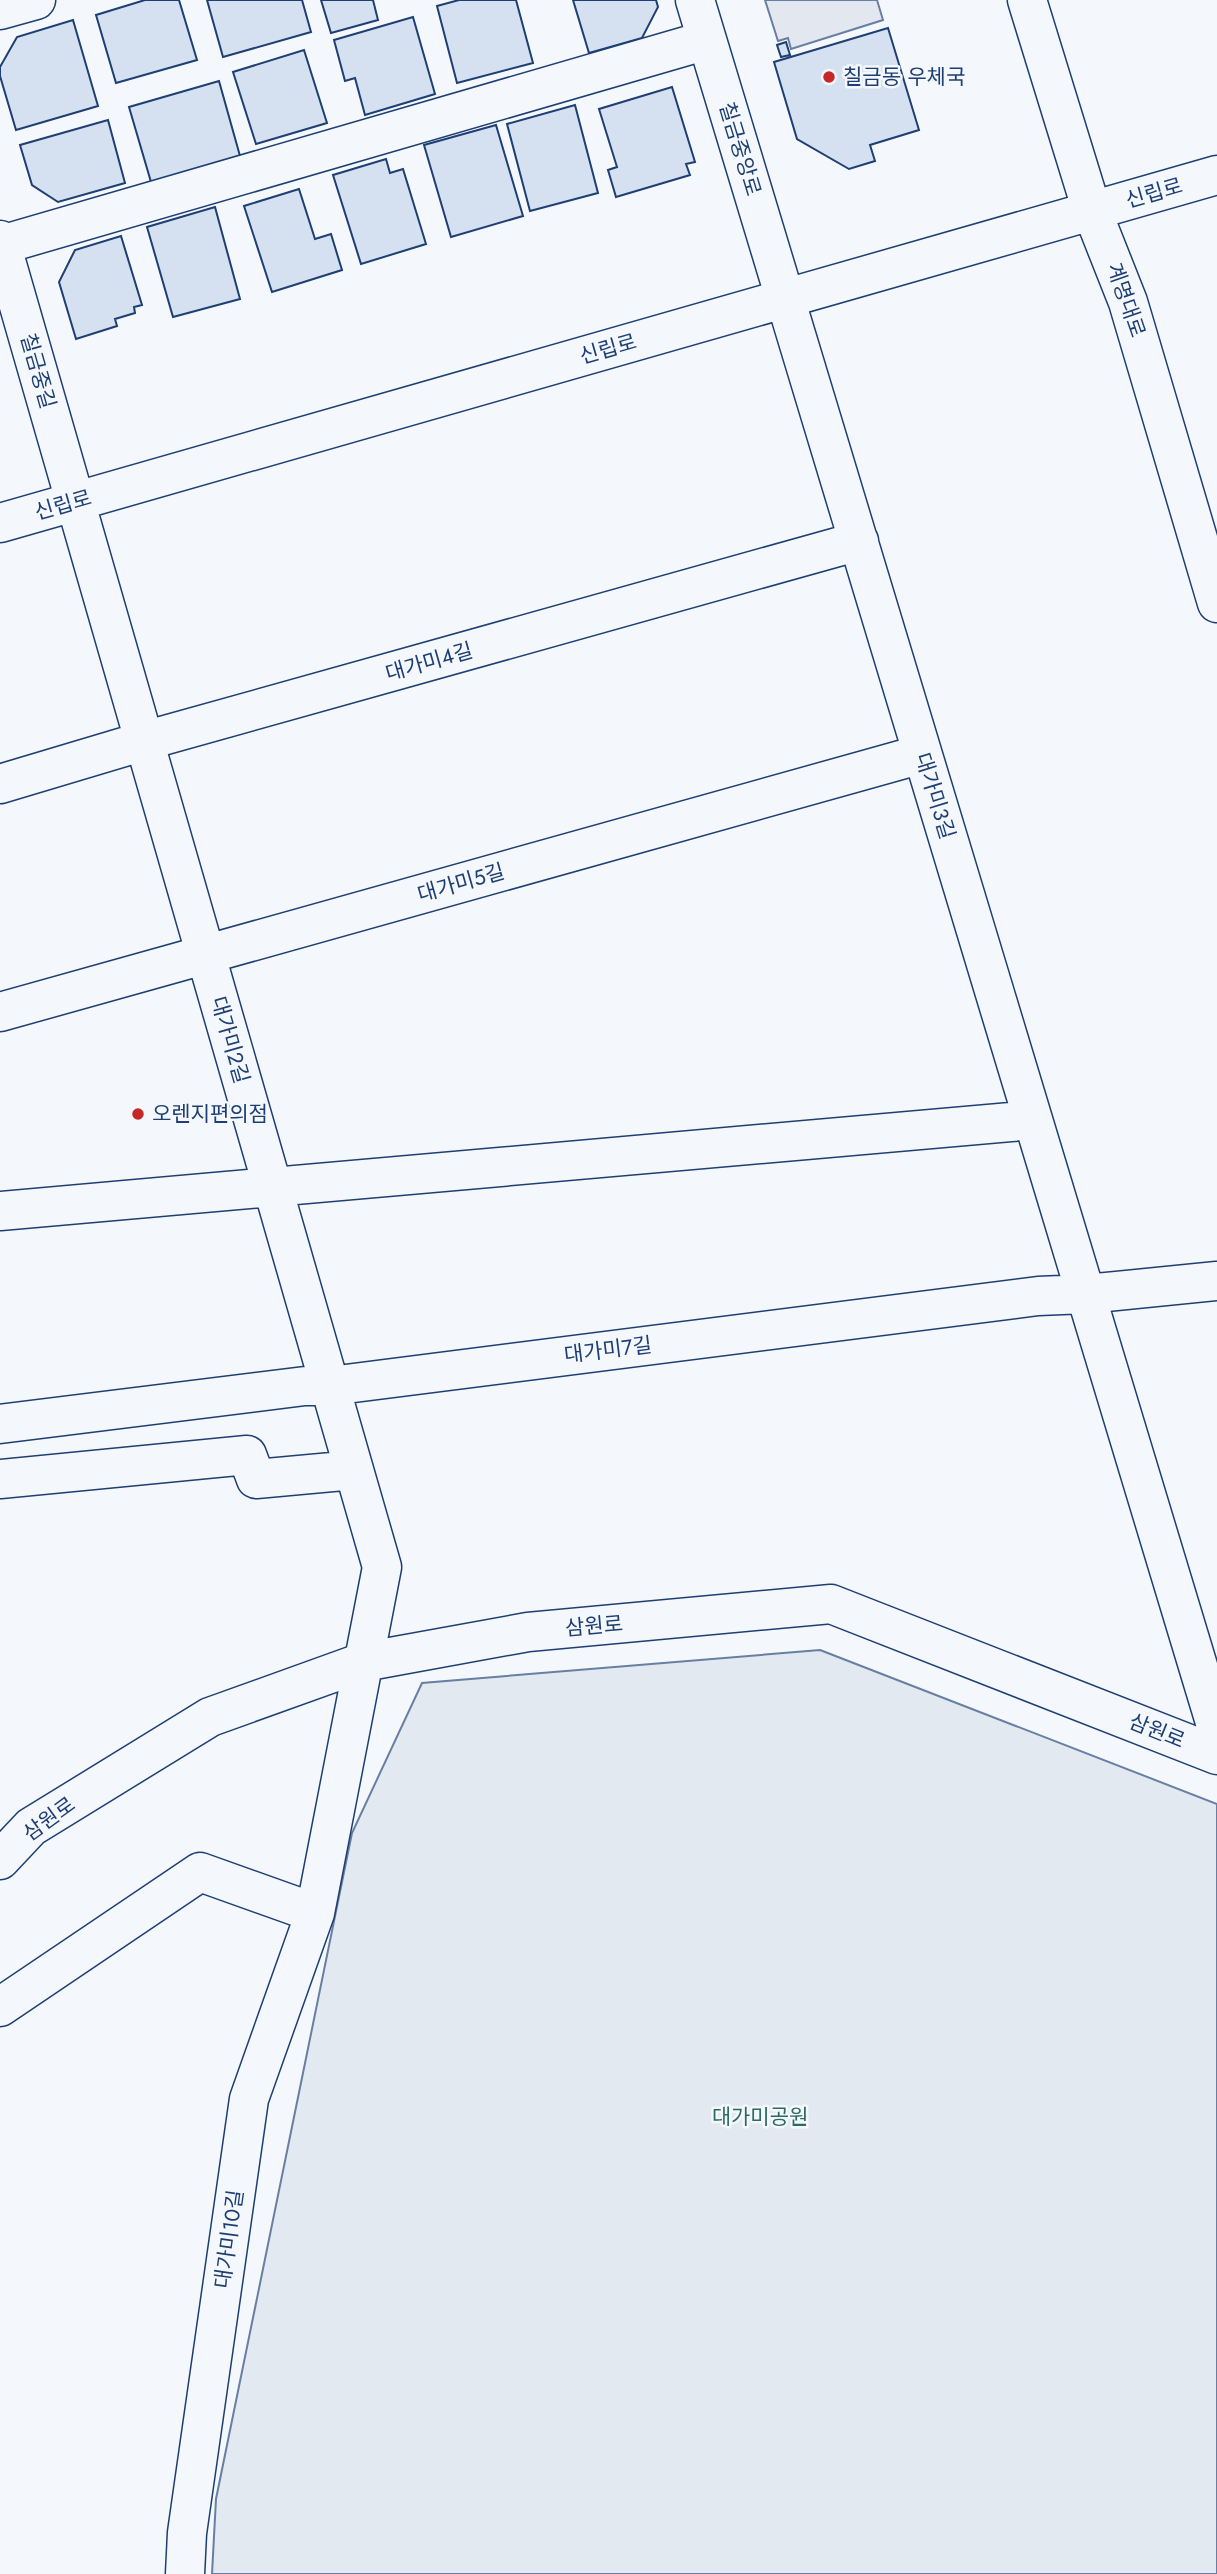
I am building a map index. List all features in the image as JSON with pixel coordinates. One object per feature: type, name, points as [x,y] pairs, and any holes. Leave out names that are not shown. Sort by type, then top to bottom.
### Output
[{"type":"street","points":[[0,10],[36,0]]},
{"type":"street","name":"칠금중앙로","points":[[695,0],[785,299]]},
{"type":"street","name":"계명대로","points":[[1027,0],[1092,211],[1128,302],[1217,603]]},
{"type":"street","points":[[1,242],[707,40]]},
{"type":"street","name":"신립로","points":[[0,523],[1217,175]]},
{"type":"street","name":"칠금중길","points":[[1,242],[75,501]]},
{"type":"street","name":"대가미3길","points":[[785,299],[1217,1729]]},
{"type":"street","name":"대가미2길","points":[[75,501],[382,1567],[363,1662]]},
{"type":"street","name":"대가미4길","points":[[0,784],[144,741],[859,541]]},
{"type":"street","name":"대가미5길","points":[[0,1012],[922,754]]},
{"type":"street","points":[[0,1211],[1033,1120]]},
{"type":"street","name":"대가미7길","points":[[0,1424],[305,1386],[330,1386],[1038,1296],[1217,1281]]},
{"type":"street","points":[[0,1479],[247,1455],[256,1479],[354,1470]]},
{"type":"street","name":"삼원로","points":[[0,1860],[31,1827],[210,1717],[363,1662],[528,1632],[831,1604],[1217,1755]]},
{"type":"street","name":"대가미10길","points":[[185,2574],[187,2533],[249,2099],[315,1913],[363,1662]]},
{"type":"street","points":[[0,2007],[200,1872],[315,1913]]},
{"type":"green space","name":"대가미공원","points":[[820,1650],[1217,1804],[1217,2574],[212,2574],[216,2499],[352,1833],[422,1683]]},
{"type":"shaded area","points":[[765,0],[877,0],[883,20],[791,49],[788,38],[778,41]]},
{"type":"building","points":[[145,0],[179,0],[197,60],[116,83],[96,15]]},
{"type":"building","points":[[207,0],[302,0],[311,32],[223,57]]},
{"type":"building","points":[[321,0],[373,0],[378,20],[331,33]]},
{"type":"building","points":[[459,0],[516,0],[533,63],[457,83],[437,6]]},
{"type":"building","points":[[573,0],[656,0],[658,7],[642,38],[589,53]]},
{"type":"building","points":[[413,17],[435,94],[365,115],[355,78],[345,81],[334,40]]},
{"type":"building","points":[[73,20],[98,106],[16,130],[0,76],[0,67],[17,37]]},
{"type":"building","points":[[888,28],[919,130],[870,145],[875,161],[849,169],[797,139],[774,62]]},
{"type":"building","points":[[786,42],[790,55],[781,57],[777,45]]},
{"type":"building","points":[[304,50],[327,123],[256,144],[233,72]]},
{"type":"building","points":[[219,81],[240,156],[151,182],[129,107]]},
{"type":"building","points":[[672,87],[695,162],[686,164],[690,175],[616,197],[608,170],[617,167],[599,109]]},
{"type":"building","points":[[575,105],[598,193],[530,211],[507,124]]},
{"type":"building","points":[[108,120],[125,183],[58,202],[32,185],[20,145]]},
{"type":"building","points":[[496,125],[523,216],[451,237],[424,145]]},
{"type":"building","points":[[386,159],[390,173],[403,169],[426,244],[361,264],[333,175]]},
{"type":"building","points":[[299,189],[315,239],[331,234],[342,270],[272,292],[244,206]]},
{"type":"building","points":[[215,207],[240,299],[173,317],[147,227]]},
{"type":"building","points":[[121,236],[142,305],[134,307],[135,313],[115,319],[117,326],[76,339],[59,282],[75,250]]},
{"type":"place","name":"칠금동 우체국","points":[[829,77]]},
{"type":"place","name":"오렌지편의점","points":[[138,1114]]}]
